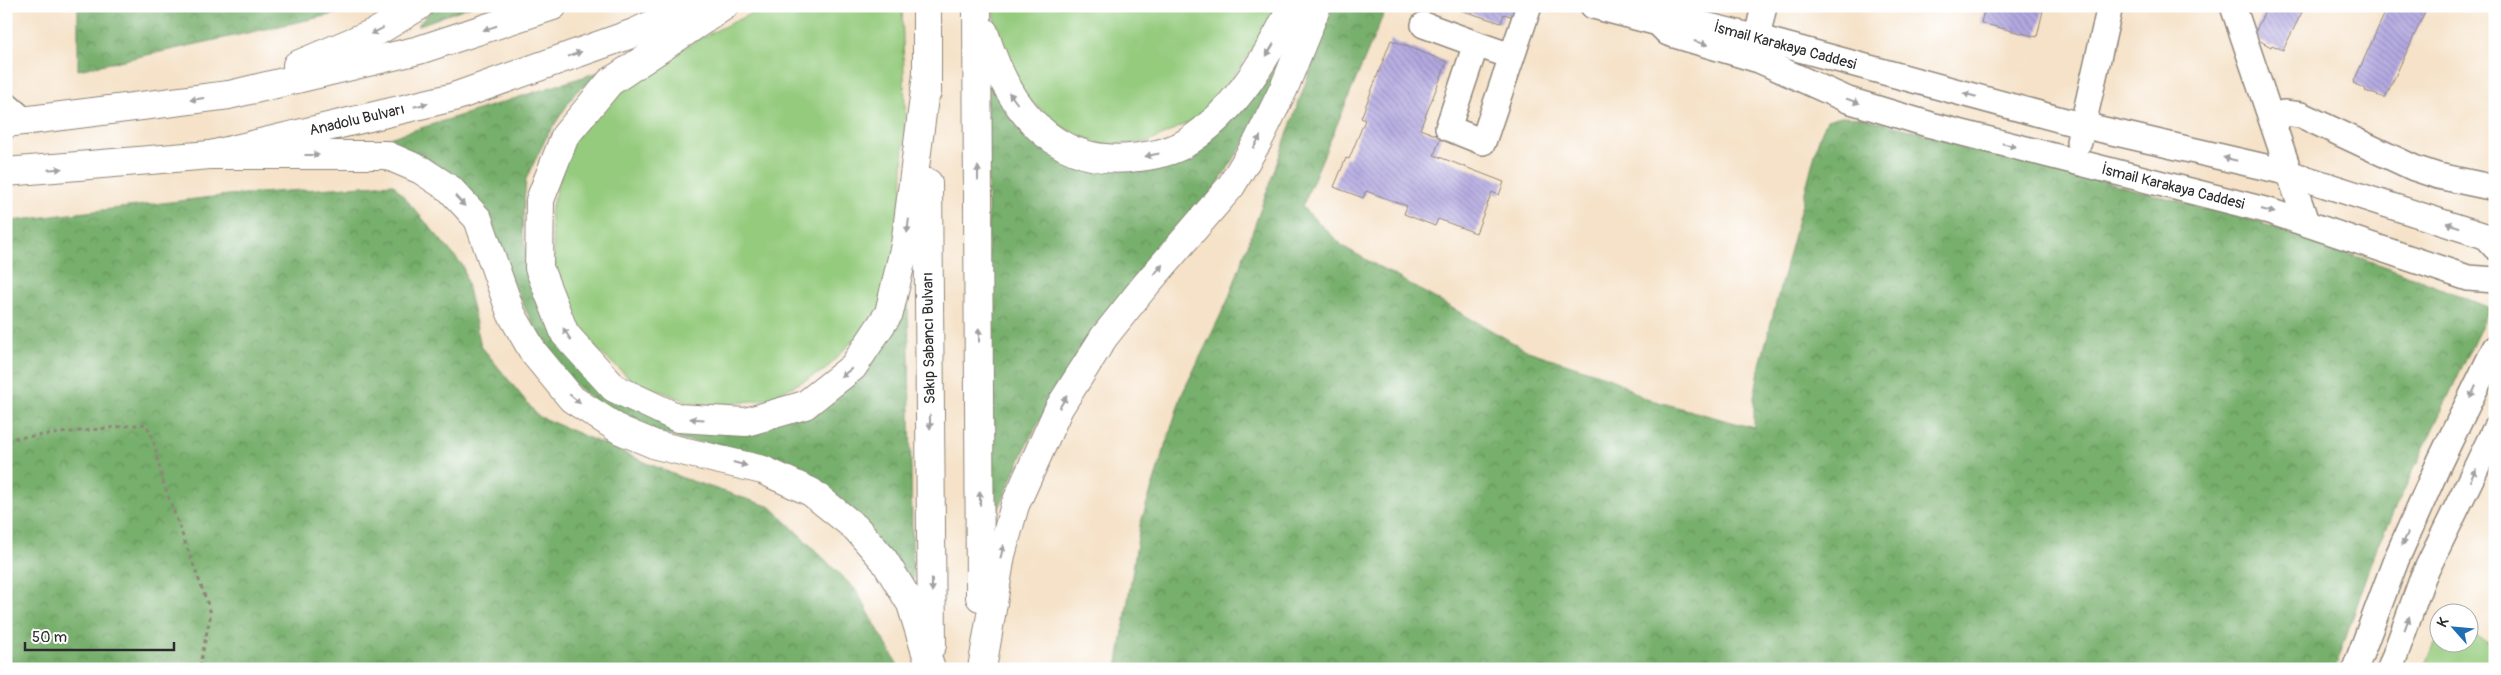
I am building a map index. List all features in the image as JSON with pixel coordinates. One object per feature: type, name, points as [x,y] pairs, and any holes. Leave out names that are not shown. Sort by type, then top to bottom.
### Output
[{"type":"main road","points":[[229,94],[378,31],[419,6]]},
{"type":"main road","points":[[13,117],[229,94],[419,50],[553,6]]},
{"type":"main road","name":"Anadolu Bulvarı","points":[[10,176],[210,155],[454,97],[634,33],[692,6]]},
{"type":"main road","points":[[724,6],[610,82],[565,136],[540,200],[539,268],[565,334],[614,388],[678,418],[746,422],[805,405],[853,367],[889,312],[894,293],[906,245],[927,74]]},
{"type":"main road","name":"Sakıp Sabancı Bulvarı","points":[[927,6],[932,669]]},
{"type":"main road","points":[[977,8],[992,57],[1007,89],[1028,118],[1045,134],[1063,146],[1082,154],[1112,159],[1127,159],[1168,151],[1188,142],[1207,127],[1259,68],[1292,6]]},
{"type":"main road","points":[[981,669],[1001,555],[1015,505],[1059,408],[1104,337],[1144,287],[1231,186],[1258,141],[1284,88],[1317,6]]},
{"type":"main road","points":[[977,8],[981,669]]},
{"type":"main road","points":[[210,155],[386,155],[421,170],[450,189],[478,219],[511,313],[534,353],[572,399],[620,430],[656,445],[763,470],[811,492],[856,528],[884,560],[911,604],[932,669]]},
{"type":"street","points":[[1476,44],[1448,128],[1484,142],[1529,6]]},
{"type":"street","points":[[1593,6],[1658,23]]},
{"type":"street","points":[[1757,38],[1764,6]]},
{"type":"street","points":[[2075,162],[2110,6]]},
{"type":"street","points":[[2233,6],[2306,222]]},
{"type":"street","name":"İsmail Karakaya Caddesi","points":[[2495,247],[2485,236],[2289,174],[2083,126],[1672,17],[1658,23],[1668,33],[1759,60],[1848,100],[1932,126],[2306,222],[2468,278],[2495,280]]},
{"type":"street","points":[[1424,25],[1511,56]]},
{"type":"street","points":[[2270,117],[2284,113],[2301,115],[2414,168],[2438,176],[2495,188]]},
{"type":"street","points":[[2355,669],[2396,560],[2440,461],[2495,348]]},
{"type":"street","points":[[2390,669],[2423,577],[2495,429]]},
{"type":"path","points":[[6,439],[146,424],[152,439],[163,482],[211,613],[199,669]]},
{"type":"green space","points":[[78,6],[371,6],[78,70]]},
{"type":"green space","points":[[436,6],[471,6],[417,26]]},
{"type":"green space","points":[[766,6],[902,6],[905,108],[901,231],[880,312],[825,370],[768,399],[703,407],[633,381],[580,335],[555,267],[550,212],[570,145],[620,83],[709,34]]},
{"type":"green space","points":[[994,6],[1279,6],[1275,18],[1206,114],[1149,142],[1102,145],[1058,125],[1022,93],[995,24]]},
{"type":"green space","points":[[1305,6],[1258,122],[1209,197],[1142,269],[1085,340],[1028,442],[990,529],[987,80],[1000,101],[1028,136],[1057,158],[1107,169],[1239,111],[1284,52]]},
{"type":"green space","points":[[1333,6],[1387,6],[1302,207],[1344,247],[1528,351],[1611,378],[1644,398],[1754,428],[1754,398],[1760,365],[1819,138],[1827,120],[1841,116],[1861,117],[2258,222],[2390,268],[2490,308],[2377,547],[2335,669],[1117,669],[1140,525],[1182,394],[1228,300]]},
{"type":"green space","points":[[602,71],[575,93],[547,136],[526,179],[522,231],[534,286],[619,396],[761,425],[886,341],[908,296],[913,584],[792,470],[749,452],[711,443],[683,441],[608,413],[574,384],[546,351],[494,245],[482,213],[370,144]]},
{"type":"green space","points":[[393,184],[463,266],[481,346],[538,416],[680,477],[771,507],[856,590],[900,669],[6,669],[6,302],[11,221],[229,195]]},
{"type":"green space","points":[[2478,637],[2495,645],[2495,669],[2423,669],[2431,652],[2478,652]]},
{"type":"building","points":[[1520,6],[1517,18],[1504,14],[1501,23],[1451,7]]},
{"type":"building","points":[[1985,6],[2044,6],[2037,37],[1981,23]]},
{"type":"building","points":[[2267,6],[2305,6],[2283,50],[2272,45],[2271,47],[2253,37]]},
{"type":"building","points":[[2388,6],[2428,6],[2385,98],[2365,91],[2366,89],[2355,84],[2354,81]]},
{"type":"building","points":[[1391,40],[1447,62],[1420,129],[1441,137],[1434,155],[1504,182],[1499,195],[1492,192],[1476,233],[1438,219],[1435,226],[1404,214],[1407,206],[1366,191],[1363,198],[1334,187],[1346,158],[1349,159],[1365,120],[1361,118]]}]
